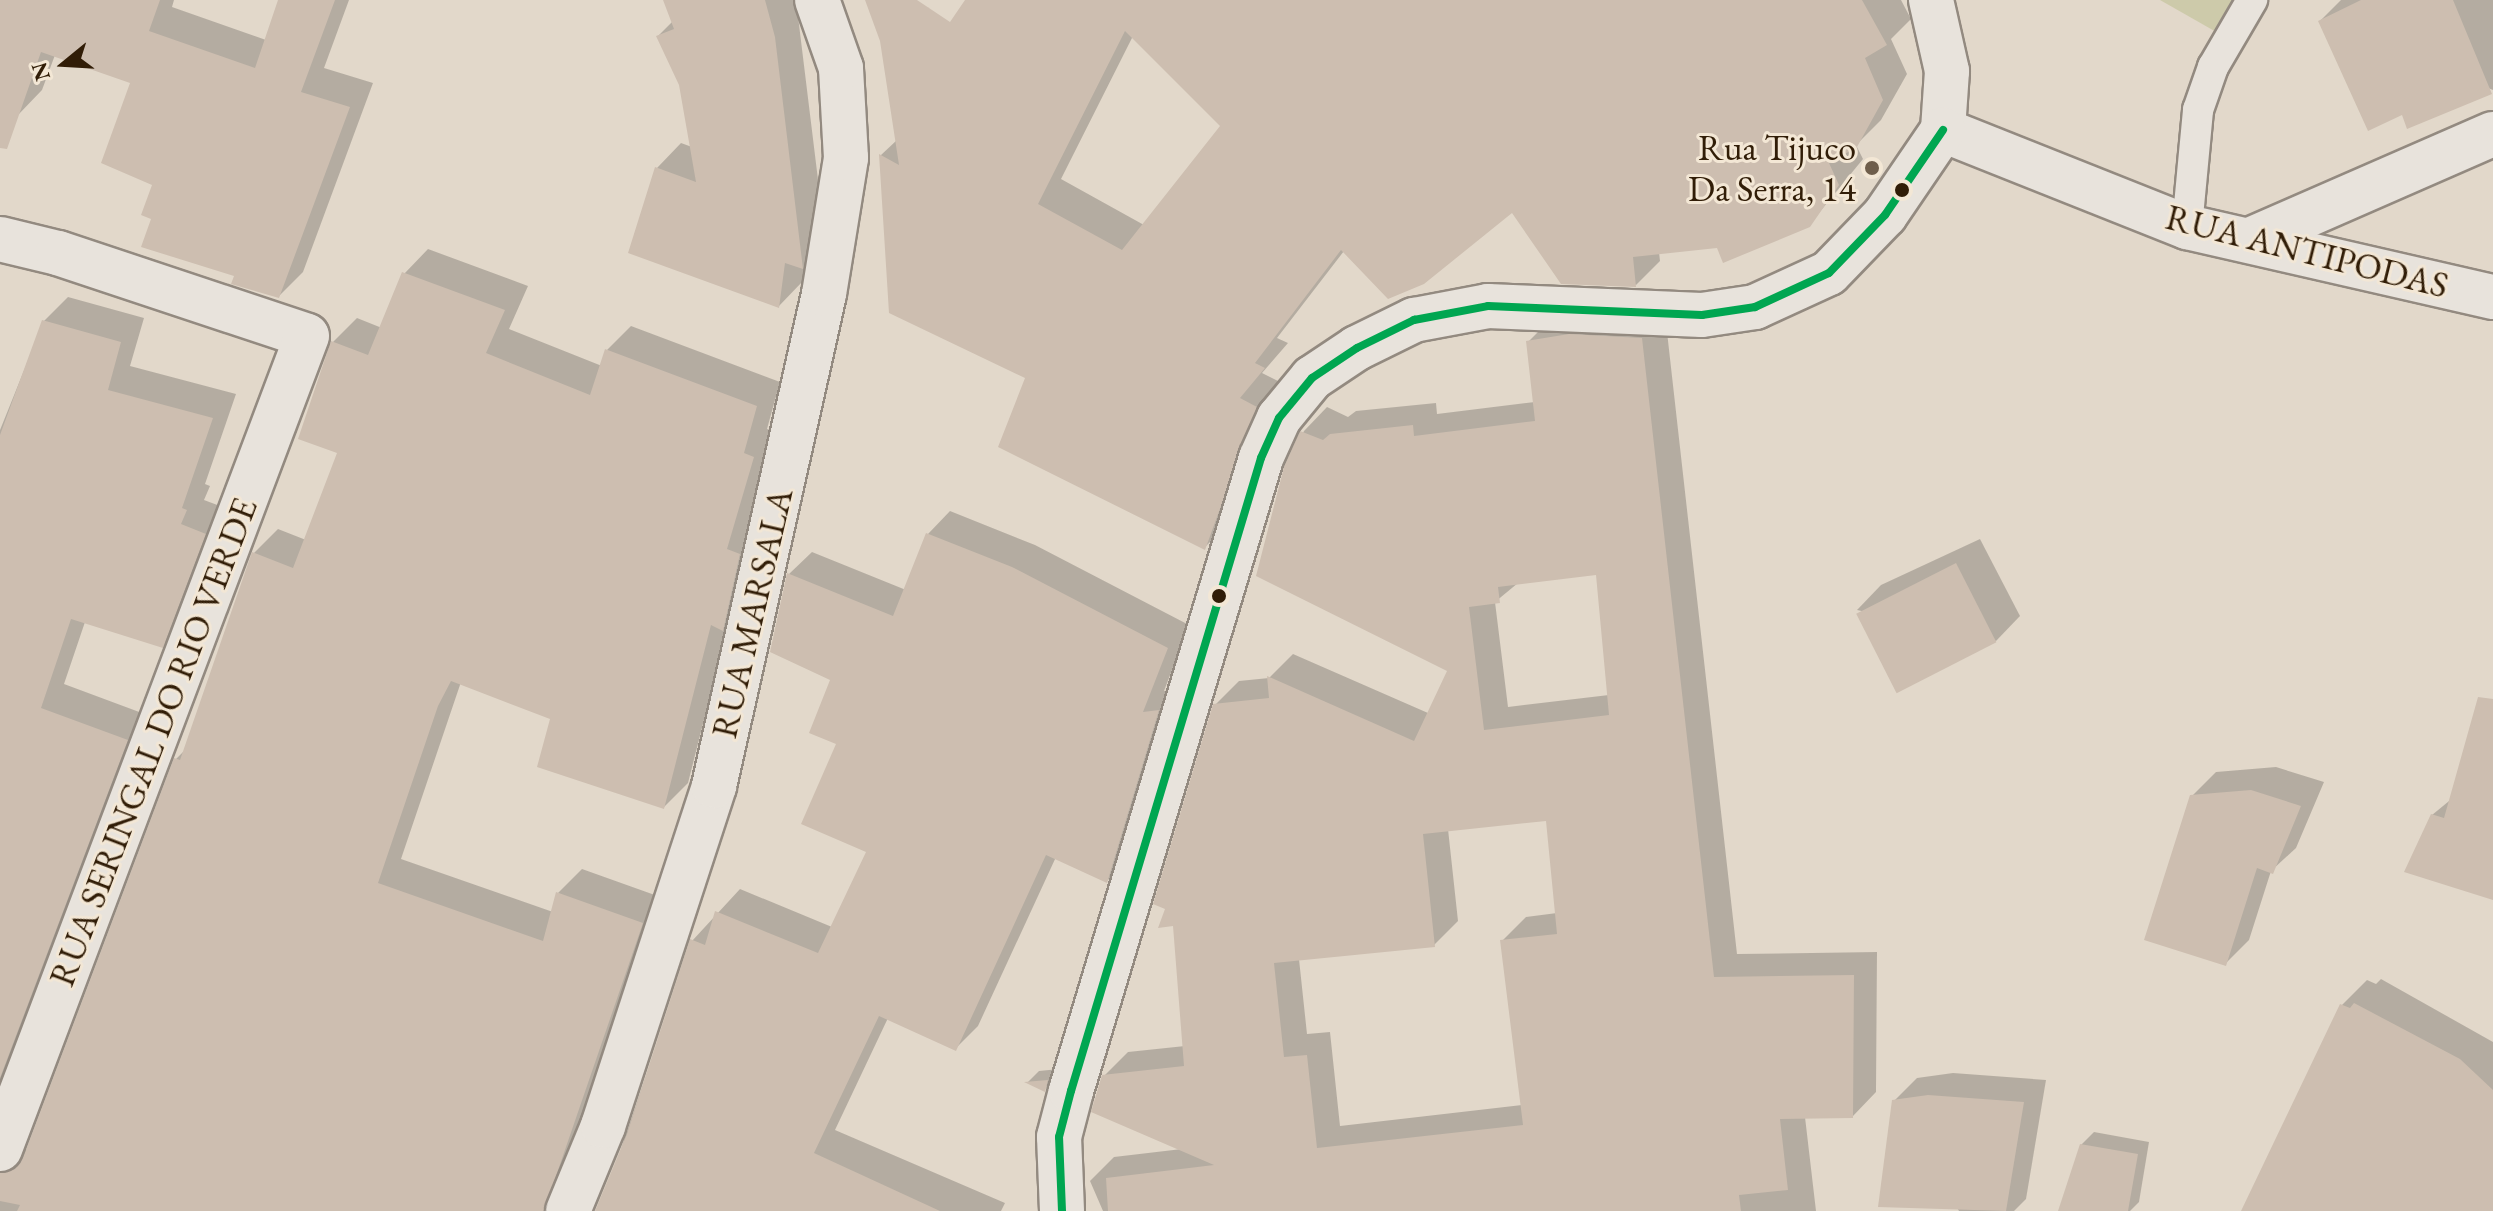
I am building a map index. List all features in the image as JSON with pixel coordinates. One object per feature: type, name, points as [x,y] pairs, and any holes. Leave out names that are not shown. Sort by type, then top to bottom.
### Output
[{"type":"street","name":"RUA MARSALA","points":[[568,1211],[603,1126],[714,786],[824,294],[846,158],[841,68],[817,0]]},
{"type":"street","points":[[1062,1211],[1059,1137],[1071,1091],[1261,458],[1279,418],[1312,378],[1357,348],[1414,320],[1488,306],[1702,315],[1755,307],[1829,273],[1885,215],[1943,130],[1947,71],[1931,0]]},
{"type":"street","name":"RUA ANTIPODAS","points":[[1943,130],[2187,227],[2493,297]]},
{"type":"street","points":[[2250,240],[2493,134]]},
{"type":"street","name":"RUA SERINGAL DO RIO VERDE","points":[[0,239],[58,253],[307,336],[0,1149]]},
{"type":"lane","points":[[2187,227],[2198,110],[2213,67],[2252,0]]},
{"type":"shaded area","points":[[2160,0],[2237,0],[2218,33]]},
{"type":"building","points":[[0,0],[160,0],[149,31],[255,68],[278,0],[335,0],[301,92],[350,107],[279,298],[231,284],[234,276],[141,247],[151,219],[141,215],[152,185],[101,163],[130,83],[41,52],[7,149],[0,148]]},
{"type":"building","points":[[663,0],[765,0],[775,37],[803,269],[785,263],[779,308],[628,253],[655,167],[696,182],[679,85],[656,36],[674,29]]},
{"type":"building","points":[[865,0],[917,0],[950,22],[965,0],[1862,0],[1887,45],[1865,58],[1883,100],[1857,147],[1829,163],[1839,185],[1810,227],[1723,263],[1717,248],[1633,257],[1636,287],[1561,284],[1512,213],[1424,284],[1388,299],[1341,250],[1255,363],[1265,368],[1240,398],[1257,407],[1205,550],[998,447],[1025,378],[889,313],[879,154],[899,165],[880,41]],"holes":[[[1125,31],[1220,126],[1122,250],[1038,204]]]},
{"type":"building","points":[[2361,0],[2453,0],[2492,94],[2407,129],[2402,115],[2368,131],[2318,21]]},
{"type":"building","points":[[402,272],[505,310],[486,353],[590,395],[605,349],[757,406],[744,453],[754,457],[727,549],[740,554],[723,631],[711,625],[664,809],[537,767],[550,719],[451,681],[438,706],[378,883],[543,941],[556,892],[643,923],[544,1211],[17,1211],[20,1205],[0,1201],[0,1173],[15,1169],[23,1158],[174,758],[180,760],[252,552],[293,568],[337,453],[298,439],[331,341],[368,355]]},
{"type":"building","points":[[42,320],[121,342],[108,390],[213,418],[182,508],[187,510],[181,524],[206,534],[163,648],[71,619],[41,708],[128,740],[0,1078],[0,435]]},
{"type":"building","points":[[1569,334],[1642,338],[1714,977],[1854,975],[1853,1118],[1780,1119],[1788,1190],[1739,1195],[1741,1211],[1108,1211],[1106,1178],[1214,1165],[1091,1112],[1102,1075],[1184,1066],[1173,926],[1158,928],[1165,909],[1153,904],[1213,704],[1269,698],[1267,676],[1414,741],[1447,671],[1256,576],[1284,467],[1300,431],[1323,440],[1330,434],[1413,425],[1414,436],[1535,421],[1526,341]],"holes":[[[1596,575],[1609,715],[1484,730],[1469,607],[1500,603],[1498,587]],[[1546,821],[1557,934],[1500,940],[1523,1125],[1317,1148],[1307,1055],[1284,1057],[1274,963],[1435,947],[1423,834]]]},
{"type":"building","points":[[926,533],[1012,567],[1168,648],[1143,712],[1159,710],[1107,883],[1046,855],[956,1051],[879,1016],[814,1153],[940,1211],[595,1211],[627,1134],[690,939],[705,945],[715,911],[818,953],[866,852],[801,824],[836,744],[809,733],[830,680],[770,652],[787,573],[893,616]]},
{"type":"building","points":[[1956,563],[1996,642],[1897,693],[1856,614]]},
{"type":"building","points":[[2478,697],[2493,699],[2493,900],[2404,872],[2431,814],[2444,818]]},
{"type":"building","points":[[2251,790],[2301,806],[2273,874],[2257,868],[2226,966],[2144,940],[2190,795]]},
{"type":"building","points":[[2354,1003],[2460,1059],[2493,1090],[2493,1211],[2241,1211],[2340,1004],[2350,1008]]},
{"type":"building","points":[[1048,1080],[1045,1092],[1024,1082]]},
{"type":"building","points":[[1928,1095],[2024,1102],[2006,1211],[1878,1207],[1892,1100]]},
{"type":"building","points":[[2080,1144],[2138,1154],[2128,1211],[2058,1211]]},
{"type":"transit line","points":[[1062,1211],[1059,1137],[1071,1091],[1261,458],[1279,418],[1312,378],[1357,348],[1414,320],[1488,306],[1702,315],[1755,307],[1829,273],[1885,215],[1943,130]]},
{"type":"place","name":"Rua Tijuco Da Serra, 14","points":[[1872,168]]}]
